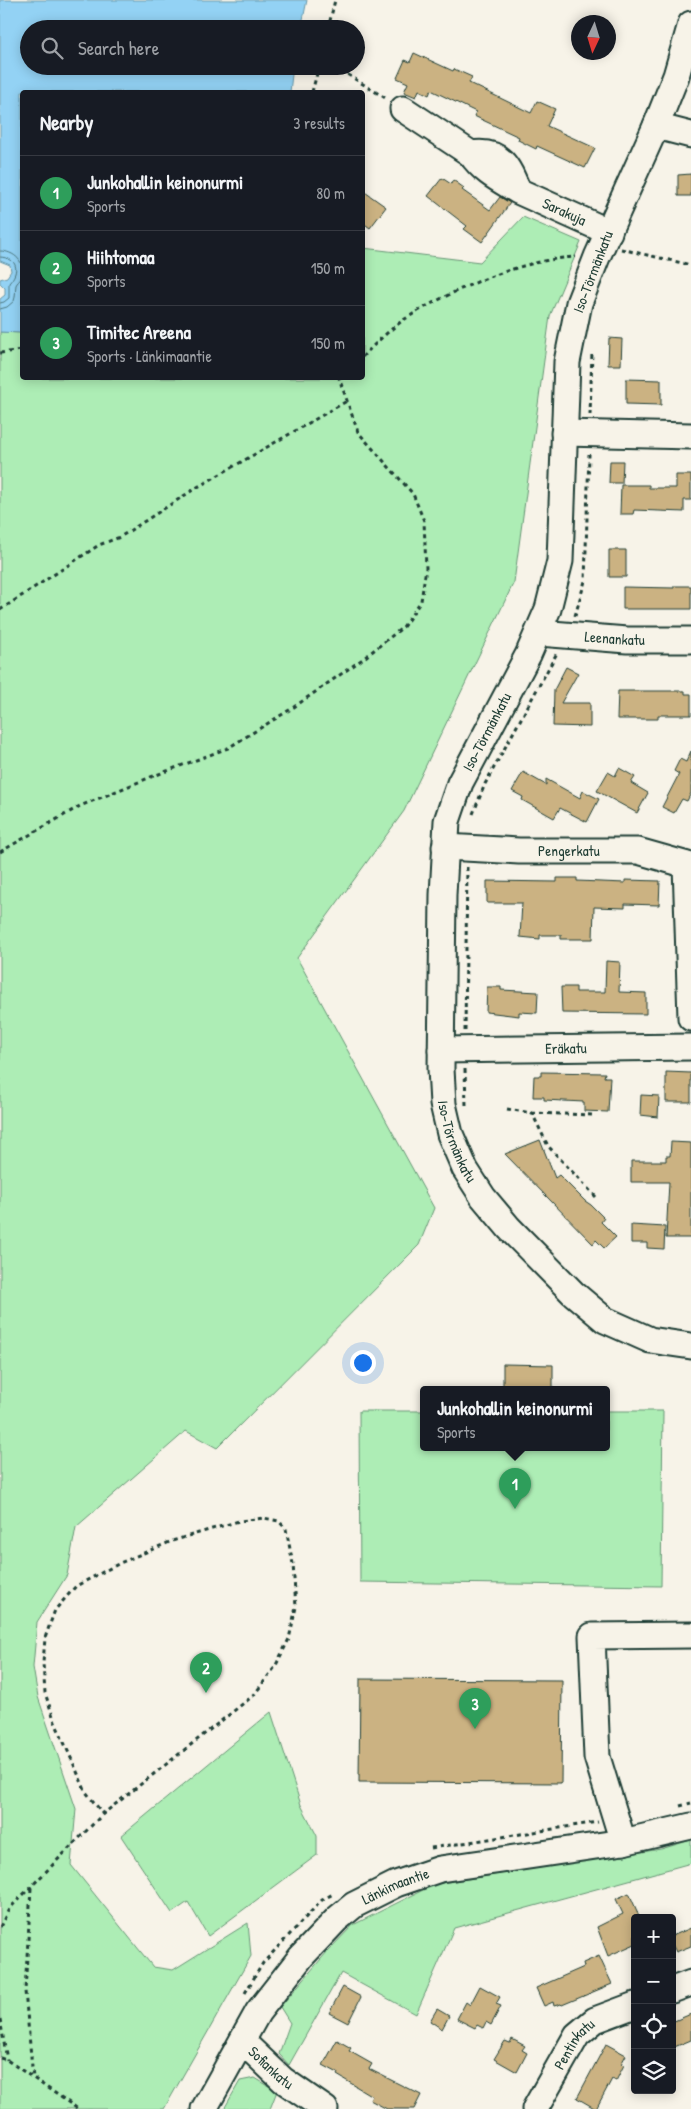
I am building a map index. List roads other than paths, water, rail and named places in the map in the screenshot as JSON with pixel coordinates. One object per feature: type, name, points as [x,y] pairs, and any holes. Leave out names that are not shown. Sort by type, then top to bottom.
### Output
[{"type":"street","name":"Iso-Törmänkatu","points":[[691,24],[676,76],[613,246],[579,303],[570,342],[564,434],[560,561],[554,588],[539,633],[460,783],[447,821],[456,847],[443,895],[453,1049],[443,1104],[450,1134],[464,1169],[482,1197],[509,1228],[573,1293],[606,1320],[650,1340],[691,1346]]},
{"type":"street","name":"Sarakuja","points":[[403,109],[471,154],[483,152],[495,156],[509,168],[518,191],[613,246]]},
{"type":"street","points":[[656,126],[691,135]]},
{"type":"street","points":[[564,434],[691,436]]},
{"type":"street","name":"Leenankatu","points":[[539,633],[627,640],[691,640]]},
{"type":"street","name":"Pengerkatu","points":[[456,847],[519,851],[638,851],[652,853],[689,865]]},
{"type":"street","points":[[689,865],[691,1018]]},
{"type":"street","name":"Eräkatu","points":[[453,1049],[691,1047]]},
{"type":"street","points":[[623,1842],[597,1757],[592,1636],[691,1635]]},
{"type":"street","name":"Länkimaantie","points":[[204,2109],[258,2012],[301,1957],[337,1919],[354,1905],[371,1895],[440,1869],[623,1842],[691,1826]]},
{"type":"street","points":[[676,1989],[691,1983]]},
{"type":"street","name":"Pentinkatu","points":[[535,2109],[577,2035],[595,2020],[631,2006]]},
{"type":"street","name":"Sofiankatu","points":[[243,2042],[283,2080],[325,2109]]},
{"type":"water","points":[[0,0],[307,0],[303,20],[20,20],[20,75],[292,75],[290,90],[20,90],[20,333],[0,332],[0,299],[5,295],[5,288],[0,283],[0,279],[7,277],[11,271],[10,265],[0,261]]},
{"type":"place","name":"Junkohallin keinonurmi","points":[[515,1509]]},
{"type":"place","name":"Hiihtomaa","points":[[206,1693]]},
{"type":"place","name":"Timitec Areena","points":[[475,1729]]}]
